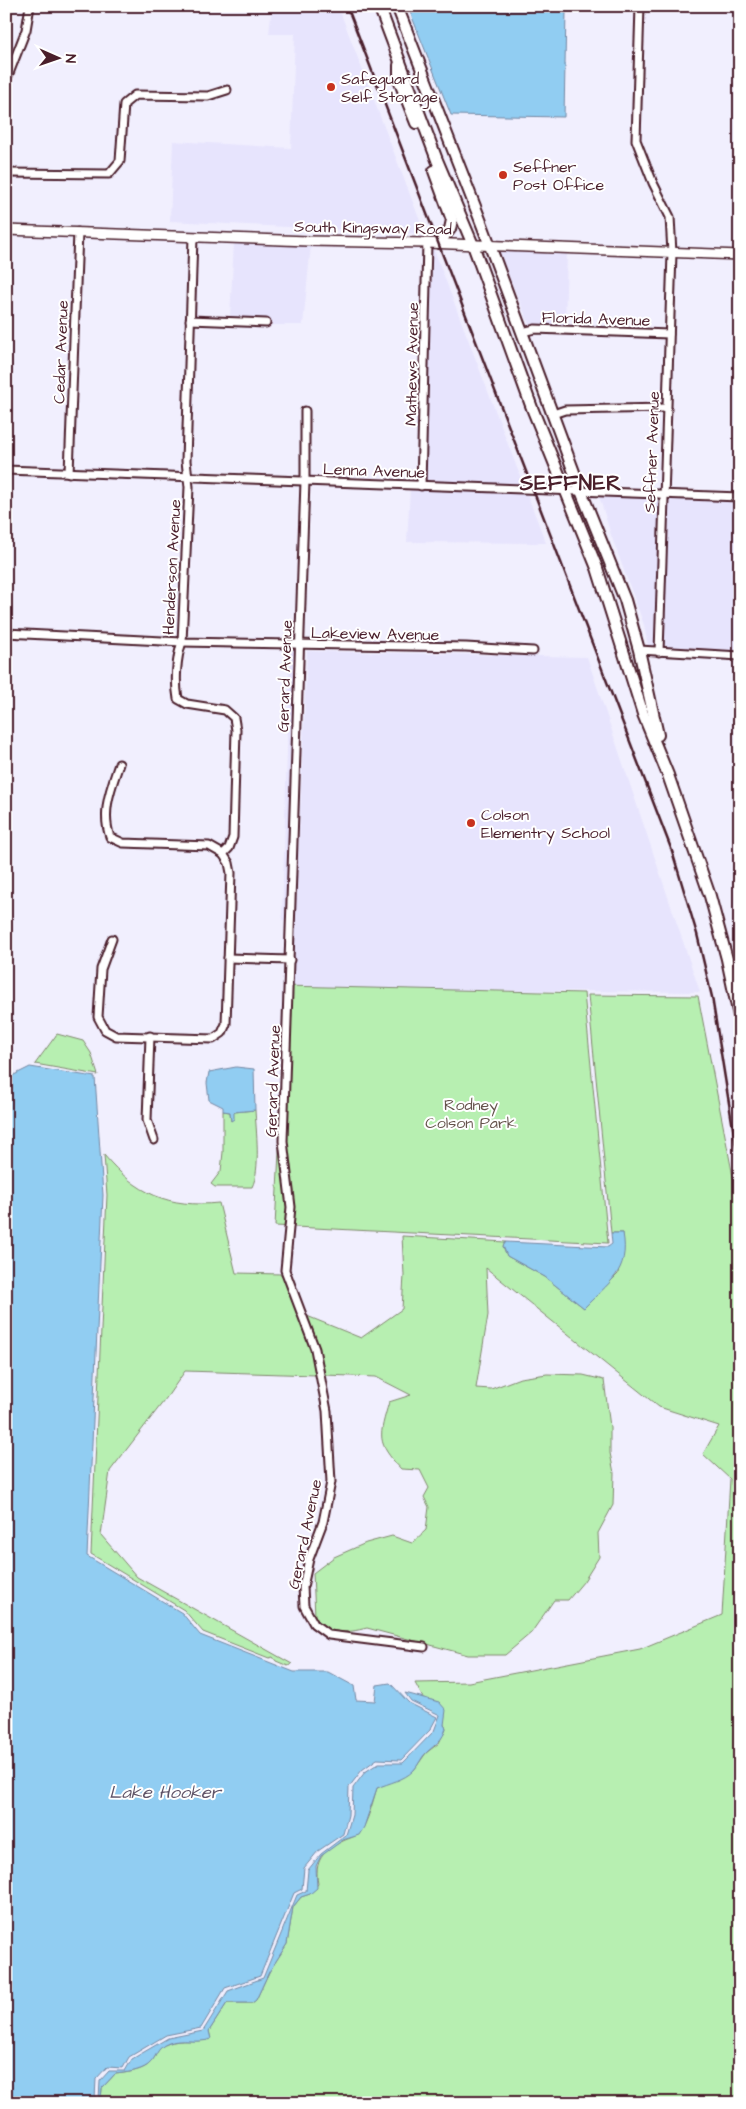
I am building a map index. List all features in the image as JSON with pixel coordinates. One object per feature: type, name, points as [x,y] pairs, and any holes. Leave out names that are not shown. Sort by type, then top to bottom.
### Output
[{"type":"main road","points":[[380,6],[437,160],[473,245],[502,329],[597,568],[643,714],[668,775],[706,885],[727,959],[740,1020]]},
{"type":"main road","points":[[397,6],[581,491],[625,600],[639,650],[652,715],[668,775]]},
{"type":"main road","points":[[399,59],[399,80],[451,214],[450,229],[439,243]]},
{"type":"street","points":[[6,81],[26,30],[30,6]]},
{"type":"street","name":"Seffner Avenue","points":[[640,6],[636,140],[653,184],[670,217],[672,252],[659,652]]},
{"type":"street","points":[[6,173],[109,174],[120,161],[124,104],[135,95],[208,96],[227,90]]},
{"type":"street","name":"South Kingsway Road","points":[[6,230],[439,243],[740,255]]},
{"type":"street","name":"Cedar Avenue","points":[[68,472],[78,232]]},
{"type":"street","name":"Henderson Avenue","points":[[193,237],[186,462],[188,477],[182,642],[179,651],[177,690],[178,699],[187,704],[225,710],[234,718],[236,730],[232,837],[229,848],[223,854]]},
{"type":"street","name":"Mathews Avenue","points":[[421,486],[427,243]]},
{"type":"street","points":[[190,320],[266,322]]},
{"type":"street","name":"Florida Avenue","points":[[522,332],[535,329],[669,334]]},
{"type":"street","points":[[553,414],[564,410],[666,408]]},
{"type":"street","name":"Gerard Avenue","points":[[305,411],[305,481],[283,1141],[291,1207],[285,1270],[315,1349],[328,1411],[331,1482],[323,1522],[309,1559],[304,1587],[304,1606],[314,1624],[329,1636],[424,1646]]},
{"type":"street","name":"Lenna Avenue","points":[[6,470],[740,497]]},
{"type":"street","name":"Lakeview Avenue","points":[[6,633],[299,646],[466,647],[534,651]]},
{"type":"street","points":[[639,650],[740,656]]},
{"type":"street","points":[[112,939],[101,969],[98,1016],[104,1030],[116,1036],[213,1039],[222,1033],[226,1024],[231,873],[229,863],[223,854],[209,846],[123,843],[110,837],[106,825],[108,798],[119,764]]},
{"type":"street","points":[[228,958],[290,960]]},
{"type":"street","points":[[150,1036],[147,1120],[154,1140]]},
{"type":"shaded area","name":"Safeguard Self Storage","points":[[272,6],[338,6],[425,234],[170,221],[173,141],[291,148],[295,34],[269,34]]},
{"type":"shaded area","points":[[234,242],[311,245],[303,325],[270,325],[270,319],[230,317]]},
{"type":"shaded area","points":[[433,247],[524,486],[426,482]]},
{"type":"shaded area","points":[[498,251],[567,253],[565,326],[530,326]]},
{"type":"shaded area","points":[[410,489],[527,494],[546,543],[407,542]]},
{"type":"shaded area","points":[[599,496],[659,499],[655,648],[648,647],[644,625],[611,535]]},
{"type":"shaded area","points":[[668,499],[740,501],[740,652],[664,648]]},
{"type":"shaded area","points":[[290,650],[294,650],[286,920],[282,920]]},
{"type":"shaded area","name":"Colson Elementry School","points":[[307,651],[587,657],[700,992],[292,989]]},
{"type":"green space","name":"Rodney Colson Park","points":[[284,986],[584,993],[608,1243],[275,1226],[282,1097]]},
{"type":"green space","points":[[588,995],[698,996],[740,1213],[740,2103],[96,2103],[101,2099],[102,2088],[115,2074],[133,2071],[146,2066],[152,2061],[160,2048],[172,2042],[211,2039],[209,2031],[227,2003],[252,2003],[256,2000],[269,1972],[287,1944],[293,1907],[301,1897],[310,1894],[318,1884],[317,1869],[321,1858],[330,1849],[360,1832],[368,1817],[377,1788],[414,1770],[426,1753],[439,1743],[446,1728],[438,1702],[423,1698],[415,1683],[469,1682],[640,1649],[722,1615],[730,1479],[703,1454],[719,1426],[659,1407],[486,1268],[488,1315],[476,1388],[491,1389],[520,1378],[547,1374],[583,1375],[604,1380],[610,1427],[610,1453],[614,1473],[613,1505],[598,1533],[599,1557],[584,1581],[568,1600],[554,1600],[531,1633],[505,1655],[468,1655],[367,1628],[345,1632],[331,1630],[325,1627],[315,1616],[313,1573],[334,1557],[366,1543],[392,1536],[412,1543],[426,1530],[429,1507],[424,1497],[429,1488],[420,1470],[401,1469],[387,1452],[382,1438],[383,1423],[389,1402],[411,1395],[376,1377],[325,1375],[319,1348],[307,1316],[361,1338],[402,1309],[404,1275],[402,1236],[506,1242],[503,1246],[507,1256],[545,1277],[584,1308],[618,1274],[623,1233],[611,1233]]},
{"type":"green space","points":[[57,1034],[83,1041],[91,1053],[98,1075],[35,1064]]},
{"type":"green space","points":[[255,1110],[257,1160],[252,1187],[215,1187],[211,1184],[221,1171],[223,1152],[223,1111],[230,1112],[231,1121],[234,1112]]},
{"type":"green space","points":[[104,1155],[129,1180],[155,1196],[184,1203],[219,1203],[236,1273],[282,1274],[311,1350],[316,1375],[185,1371],[110,1471],[101,1535],[137,1577],[292,1664],[288,1666],[276,1661],[273,1657],[269,1658],[203,1632],[184,1610],[91,1554],[107,1195]]},
{"type":"water","points":[[566,11],[564,117],[451,115],[410,12]]},
{"type":"water","name":"Lake Hooker","points":[[30,1067],[95,1077],[103,1195],[87,1556],[182,1613],[200,1635],[294,1672],[328,1672],[354,1686],[356,1700],[375,1701],[377,1685],[390,1683],[409,1703],[437,1717],[430,1730],[401,1760],[377,1759],[362,1770],[349,1787],[348,1815],[343,1834],[318,1851],[304,1868],[302,1889],[294,1893],[260,1976],[225,1988],[201,2028],[166,2035],[129,2057],[123,2068],[107,2067],[96,2079],[95,2099],[87,2103],[6,2103],[6,1079]]},
{"type":"water","points":[[236,1067],[254,1069],[255,1110],[234,1112],[234,1119],[231,1121],[230,1112],[223,1111],[223,1107],[209,1100],[207,1083],[209,1072]]},
{"type":"water","points":[[611,1233],[623,1233],[623,1258],[620,1267],[609,1283],[584,1308],[545,1277],[507,1256],[503,1246],[506,1242],[608,1247],[612,1244]]},
{"type":"water","points":[[405,1693],[439,1702],[446,1710],[444,1725],[446,1728],[443,1736],[409,1774],[377,1788],[364,1827],[359,1835],[343,1840],[321,1856],[316,1866],[317,1888],[310,1894],[301,1897],[293,1907],[287,1944],[269,1972],[256,2000],[252,2003],[227,2003],[209,2031],[211,2039],[169,2043],[161,2047],[151,2062],[145,2067],[115,2074],[102,2088],[101,2099],[99,2100],[100,2081],[109,2071],[125,2071],[132,2059],[168,2038],[203,2031],[228,1991],[263,1978],[297,1895],[306,1891],[308,1870],[321,1854],[346,1835],[352,1815],[353,1788],[365,1772],[379,1763],[403,1763],[434,1731],[440,1715],[411,1701]]},
{"type":"railway","points":[[347,6],[672,851],[697,934],[712,997],[740,1172]]},
{"type":"place","name":"Safeguard Self Storage","points":[[331,87]]},
{"type":"place","name":"Seffner Post Office","points":[[503,175]]},
{"type":"place","name":"Colson Elementry School","points":[[471,823]]},
{"type":"district","name":"SEFFNER","points":[[571,483]]}]
